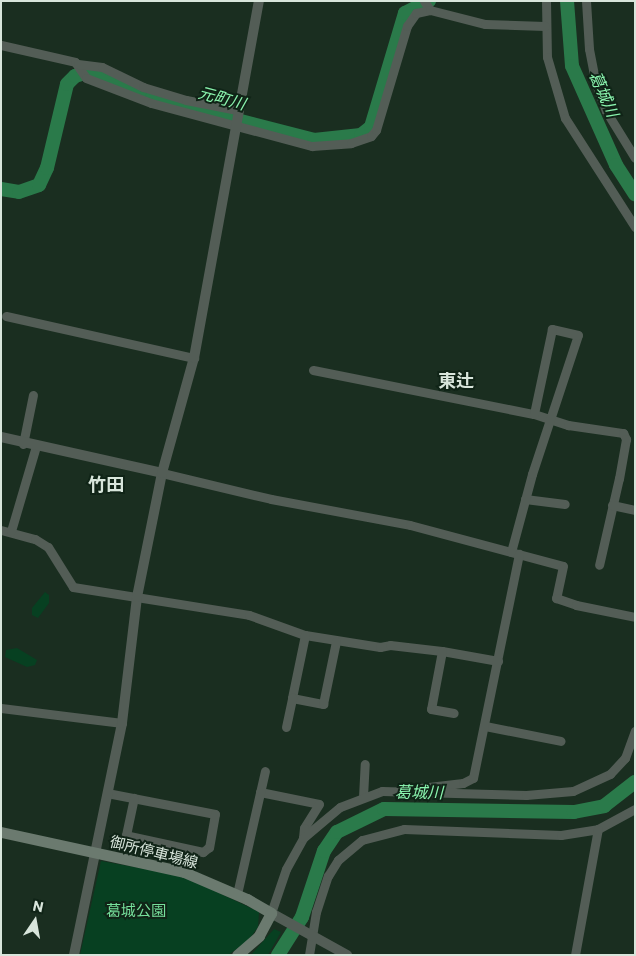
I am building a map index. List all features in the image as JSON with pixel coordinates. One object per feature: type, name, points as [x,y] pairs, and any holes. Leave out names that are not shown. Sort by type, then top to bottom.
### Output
[{"type":"main road","name":"御所停車場線","points":[[1,832],[184,872],[237,894],[275,916]]},
{"type":"main road","points":[[237,955],[259,936],[275,916]]},
{"type":"street","points":[[74,955],[122,723],[137,597],[162,473],[194,358],[219,225],[237,110],[259,1]]},
{"type":"street","points":[[546,1],[547,57],[565,118],[635,227]]},
{"type":"street","points":[[586,1],[588,49],[595,81],[606,112],[635,158]]},
{"type":"street","points":[[78,66],[86,78],[151,103],[312,146],[351,143],[371,136],[381,120],[411,19],[416,13],[428,6],[494,26],[545,26]]},
{"type":"street","points":[[1,45],[20,51],[53,55],[78,66],[102,68],[144,87],[186,100],[237,110]]},
{"type":"street","points":[[6,316],[194,358]]},
{"type":"street","points":[[415,790],[463,783],[474,778],[498,661],[525,499],[578,335],[552,329],[534,414]]},
{"type":"street","points":[[313,370],[534,414],[568,425],[623,433],[626,439],[599,565]]},
{"type":"street","points":[[23,444],[33,395]]},
{"type":"street","points":[[1,437],[23,444],[162,473],[271,500],[410,525],[563,566],[556,598],[576,605],[635,617]]},
{"type":"street","points":[[11,531],[36,446]]},
{"type":"street","points":[[525,499],[565,504]]},
{"type":"street","points":[[612,505],[635,510]]},
{"type":"street","points":[[1,530],[11,531],[35,539],[48,547],[73,587],[249,615],[305,635],[336,641],[442,651],[498,661]]},
{"type":"street","points":[[286,727],[305,635]]},
{"type":"street","points":[[292,698],[323,704],[336,641]]},
{"type":"street","points":[[442,651],[431,709],[454,713]]},
{"type":"street","points":[[1,708],[122,723]]},
{"type":"street","points":[[485,726],[561,741]]},
{"type":"street","points":[[346,955],[275,916],[286,869],[303,838],[340,807],[382,791],[415,790],[526,795],[573,791],[610,774],[625,758],[635,731]]},
{"type":"street","points":[[363,797],[365,764]]},
{"type":"street","points":[[237,894],[265,771]]},
{"type":"street","points":[[260,792],[319,804],[304,828],[303,838]]},
{"type":"street","points":[[106,793],[134,798],[215,814],[209,847],[203,852],[126,835],[134,798]]},
{"type":"street","points":[[309,955],[310,935],[320,895],[338,860],[362,840],[381,833],[425,829],[561,835],[598,829],[635,809]]},
{"type":"street","points":[[575,955],[598,829]]},
{"type":"green space","points":[[45,592],[49,595],[49,603],[38,618],[32,615],[32,608]]},
{"type":"green space","points":[[17,648],[37,660],[35,665],[27,667],[5,657],[6,650]]},
{"type":"green space","name":"葛城公園","points":[[101,861],[183,876],[259,912],[258,927],[248,941],[228,955],[80,955]]},
{"type":"green space","points":[[274,929],[281,932],[268,955],[251,955]]},
{"type":"waterway","name":"元町川","points":[[1,189],[19,192],[39,185],[47,168],[67,84],[75,76],[88,72],[152,98],[314,140],[361,135],[371,127],[405,13],[429,1]]},
{"type":"waterway","name":"葛城川","points":[[567,1],[572,66],[616,165],[635,194]]},
{"type":"waterway","name":"葛城川","points":[[278,955],[302,917],[324,851],[337,832],[384,809],[574,812],[604,806],[635,782]]},
{"type":"district","name":"東辻","points":[[456,380]]},
{"type":"district","name":"竹田","points":[[106,484]]}]
